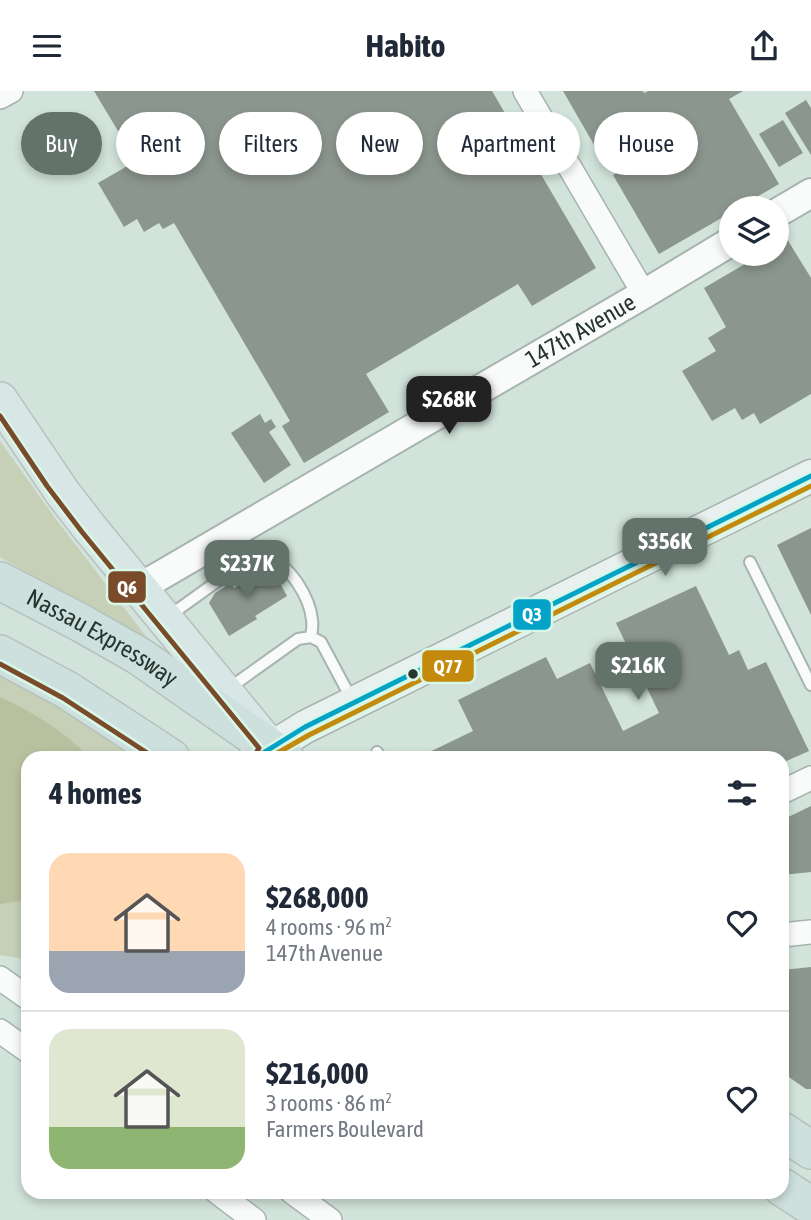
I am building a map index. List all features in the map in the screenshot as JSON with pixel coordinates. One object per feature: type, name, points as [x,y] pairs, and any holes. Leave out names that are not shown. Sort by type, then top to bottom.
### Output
[{"type":"highway","name":"Nassau Expressway","points":[[0,581],[139,656],[263,751]]},
{"type":"highway","points":[[0,654],[67,690],[160,751]]},
{"type":"highway","points":[[789,1136],[811,1150]]},
{"type":"highway","points":[[789,1192],[811,1206]]},
{"type":"main road","points":[[0,400],[62,492],[225,690],[265,751]]},
{"type":"main road","points":[[273,751],[304,727],[811,476]]},
{"type":"street","points":[[0,97],[11,91]]},
{"type":"street","points":[[525,91],[644,294]]},
{"type":"street","points":[[789,206],[811,193]]},
{"type":"street","name":"147th Avenue","points":[[139,588],[719,249]]},
{"type":"street","points":[[789,789],[811,778]]},
{"type":"street","points":[[789,934],[811,932]]},
{"type":"street","points":[[0,978],[21,993]]},
{"type":"street","points":[[226,1199],[254,1220]]},
{"type":"street","points":[[302,1199],[330,1220]]},
{"type":"lane","points":[[165,620],[251,557],[269,559],[281,565],[293,577],[306,596],[312,620],[311,637]]},
{"type":"lane","points":[[750,562],[811,685]]},
{"type":"lane","points":[[225,690],[298,639],[311,637],[321,642],[354,702]]},
{"type":"green space","points":[[0,441],[55,518],[151,643],[0,557]]},
{"type":"green space","points":[[0,673],[130,751],[21,751],[21,958],[0,955]]},
{"type":"green space","points":[[0,697],[48,723],[83,751],[21,751],[21,901],[0,904]]},
{"type":"building","points":[[94,91],[492,91],[504,112],[437,112],[437,175],[541,175],[596,268],[532,306],[518,284],[366,374],[389,412],[304,463],[282,426],[290,421],[174,223],[163,229],[159,223],[144,232],[137,219],[124,227],[98,183],[116,173],[116,175],[205,175],[205,112],[116,112],[116,128]]},
{"type":"building","points":[[563,91],[743,91],[729,99],[779,184],[758,196],[719,196],[719,219],[659,254],[613,175],[698,175],[698,112],[594,112],[594,145],[580,120],[580,112],[575,112]]},
{"type":"building","points":[[806,100],[811,108],[811,155],[785,113]]},
{"type":"building","points":[[783,120],[803,153],[779,167],[759,134]]},
{"type":"building","points":[[789,242],[811,278],[811,394],[760,424],[754,413],[742,420],[735,408],[712,421],[682,371],[716,351],[708,338],[726,327],[704,288],[742,266],[789,266]]},
{"type":"building","points":[[260,414],[265,423],[271,419],[276,427],[269,432],[291,465],[264,483],[231,433]]},
{"type":"building","points":[[811,528],[811,615],[777,545]]},
{"type":"building","points":[[266,569],[272,570],[277,578],[281,576],[284,581],[280,583],[287,596],[229,636],[209,603],[215,593],[231,583],[234,588]]},
{"type":"building","points":[[696,586],[729,655],[739,650],[748,670],[766,662],[809,751],[789,760],[789,751],[432,751],[473,731],[458,700],[546,657],[557,679],[590,663],[623,731],[659,713],[616,623]]},
{"type":"building","points":[[811,806],[811,872],[789,874],[789,817]]},
{"type":"building","points":[[811,967],[811,1089],[806,1089],[789,1077],[789,969]]},
{"type":"transit line","name":"Q6","points":[[0,416],[82,532],[259,748],[257,751]]},
{"type":"transit line","name":"Q3","points":[[266,751],[305,727],[811,476]]},
{"type":"transit line","name":"Q77","points":[[281,751],[811,486]]},
{"type":"transit line","name":"Q6","points":[[0,664],[63,698],[144,751]]}]
